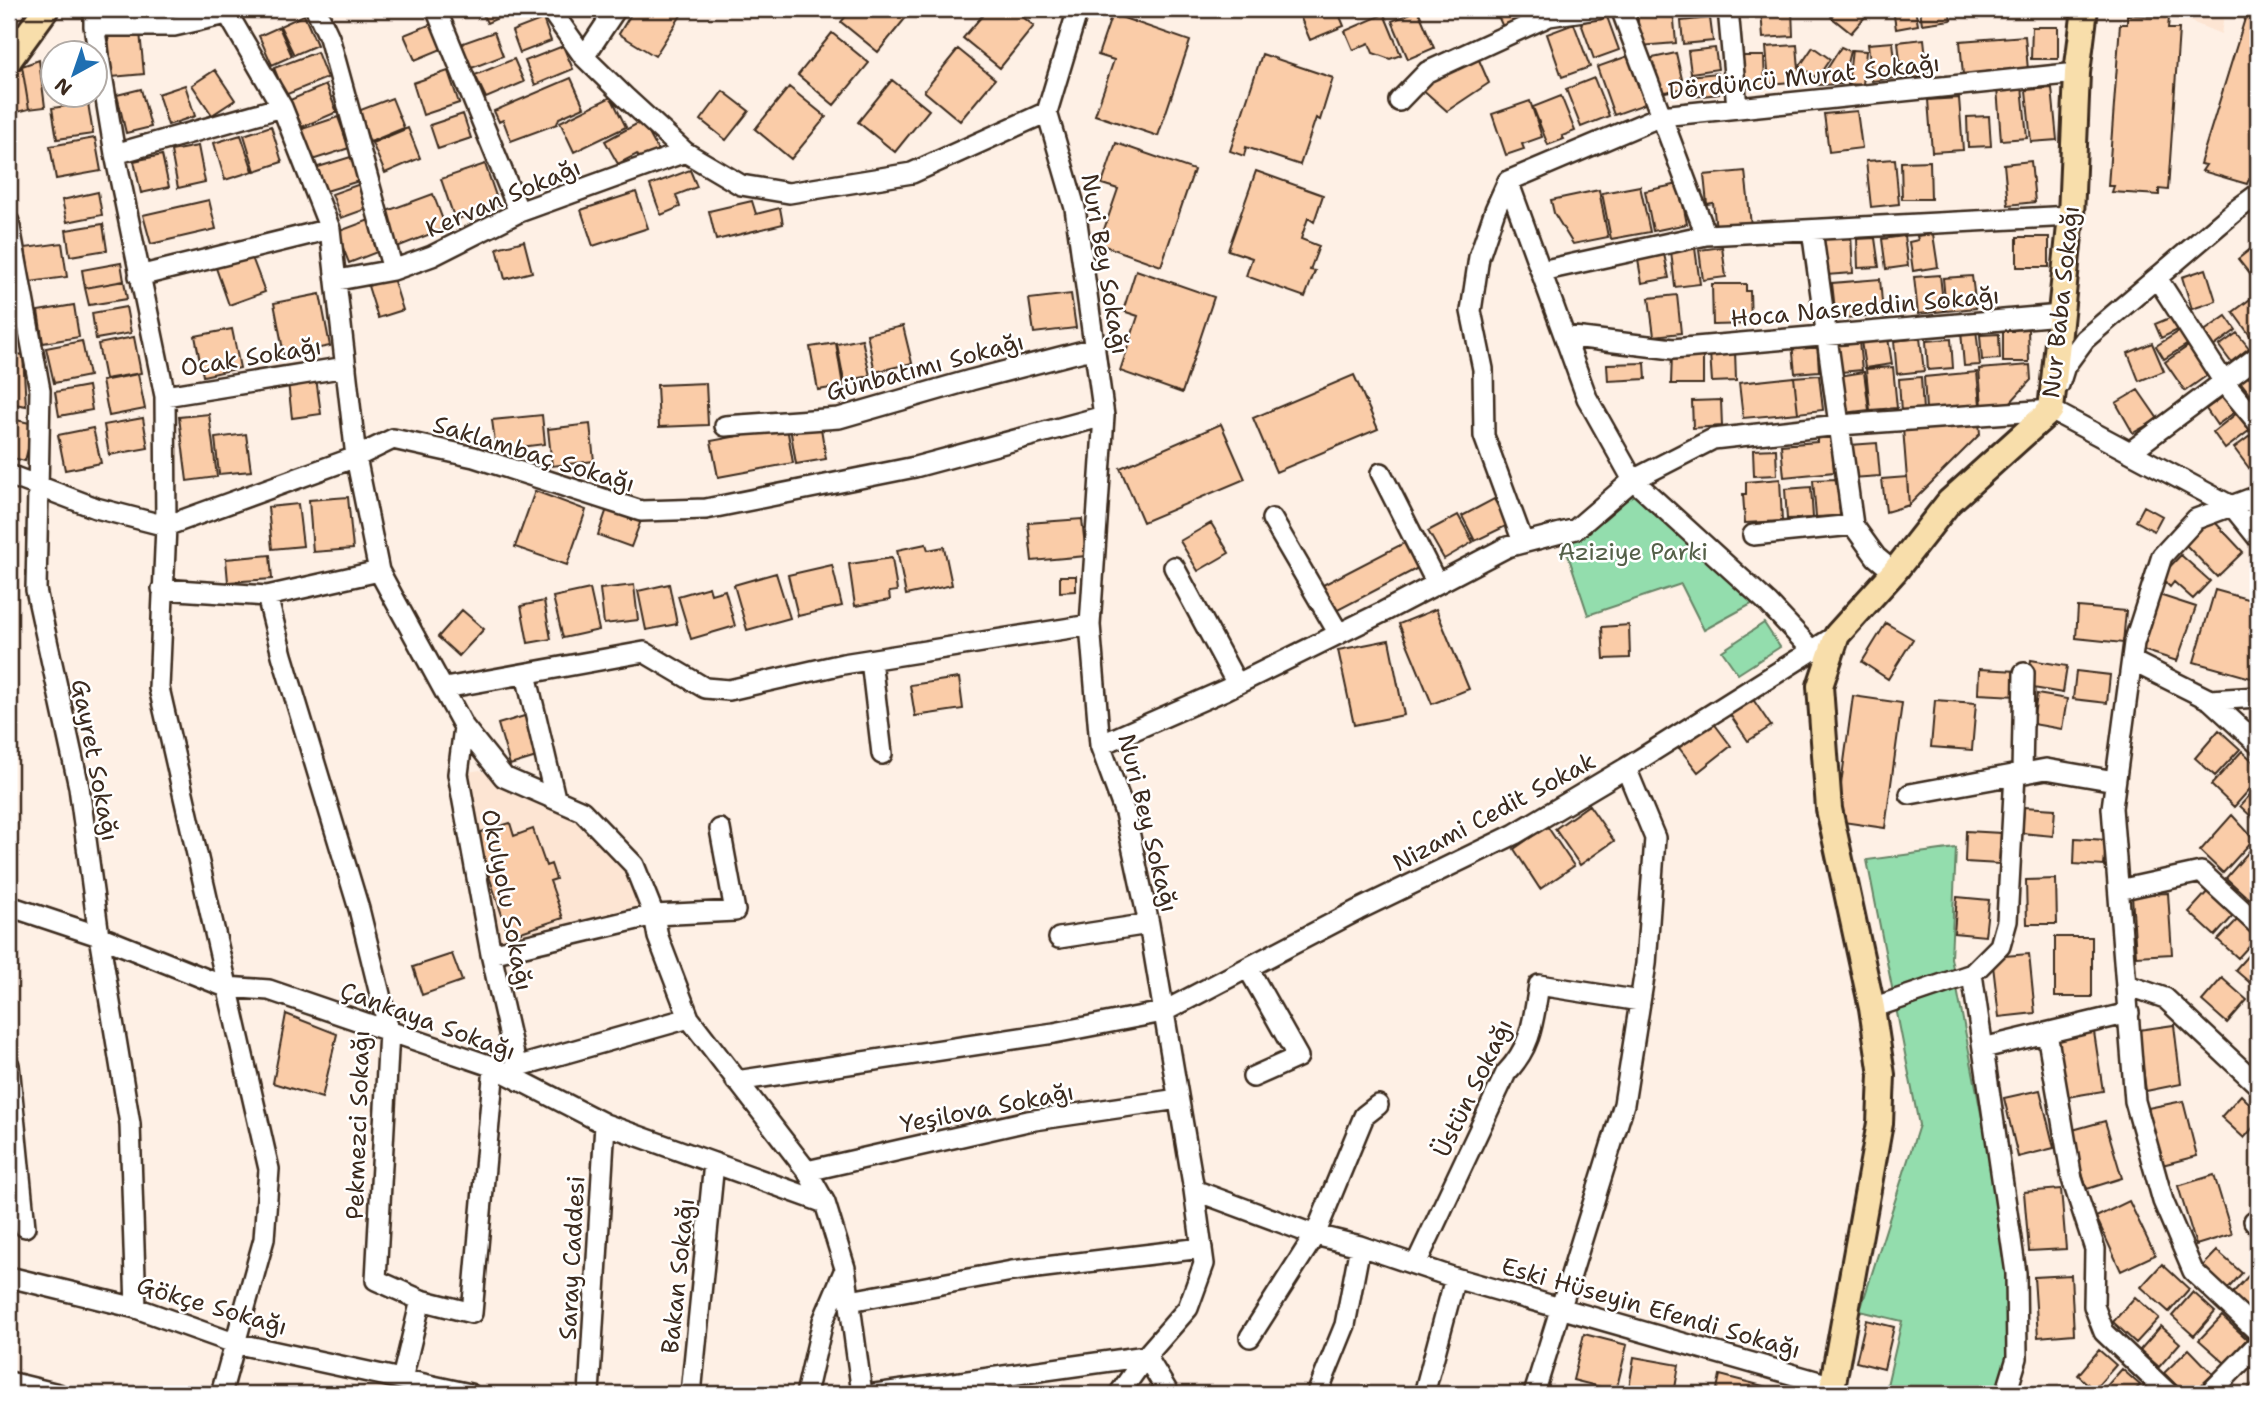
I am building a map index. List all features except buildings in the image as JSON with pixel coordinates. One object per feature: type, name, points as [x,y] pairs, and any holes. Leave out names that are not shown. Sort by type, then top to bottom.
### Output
[{"type":"main road","points":[[9,60],[46,9]]},
{"type":"main road","name":"Nur Baba Sokağı","points":[[1837,635],[1894,572],[1949,502],[2051,410],[2071,216],[2077,73],[2085,9]]},
{"type":"main road","points":[[1832,1390],[1880,1124],[1882,1075],[1872,1008],[1829,809],[1820,686],[1837,635]]},
{"type":"street","points":[[316,9],[329,37],[393,270]]},
{"type":"street","points":[[436,9],[519,212]]},
{"type":"street","points":[[550,9],[584,57],[685,152],[741,185],[789,193],[912,173],[1047,113],[1078,9]]},
{"type":"street","points":[[584,57],[616,9]]},
{"type":"street","points":[[1399,101],[1427,72],[1549,16],[1597,9]]},
{"type":"street","points":[[1621,9],[1706,235]]},
{"type":"street","points":[[1728,9],[1737,107]]},
{"type":"street","points":[[220,1394],[264,1239],[269,1169],[159,688],[166,526],[165,396],[115,154],[94,17],[174,26],[226,12],[282,107],[330,229],[356,457],[379,571],[464,727],[504,777],[582,811],[634,865],[689,1018],[807,1171],[825,1203],[845,1268],[862,1394]]},
{"type":"street","name":"Dördüncü Murat Sokağı","points":[[1508,181],[1661,116],[2077,73]]},
{"type":"street","points":[[115,154],[282,107]]},
{"type":"street","name":"Nuri Bey Sokağı","points":[[1047,113],[1075,208],[1104,416],[1090,625],[1100,745],[1125,813],[1149,924],[1204,1264],[1188,1308],[1146,1356],[1119,1394]]},
{"type":"street","name":"Kervan Sokağı","points":[[338,281],[393,270],[432,256],[519,212],[685,152]]},
{"type":"street","points":[[1508,181],[1587,398],[1633,480],[1768,603],[1813,650]]},
{"type":"street","points":[[1508,181],[1479,257],[1471,311],[1483,369],[1484,436],[1523,542]]},
{"type":"street","points":[[2051,410],[2065,366],[2085,339],[2258,194]]},
{"type":"street","points":[[1541,271],[1706,235],[2071,216]]},
{"type":"street","name":"Gayret Sokağı","points":[[9,222],[11,257],[40,390],[36,590],[79,787],[99,936],[130,1125],[136,1308]]},
{"type":"street","points":[[139,276],[330,229]]},
{"type":"street","points":[[1812,230],[1853,525],[1876,557],[1894,572]]},
{"type":"street","points":[[2157,278],[2224,382],[2258,423]]},
{"type":"street","name":"Hoca Nasreddin Sokağı","points":[[1565,336],[1673,349],[2060,316]]},
{"type":"street","name":"Günbatımı Sokağı","points":[[725,426],[839,418],[1095,348]]},
{"type":"street","points":[[2130,452],[2258,356]]},
{"type":"street","name":"Ocak Sokağı","points":[[165,396],[346,367]]},
{"type":"street","points":[[1100,745],[1237,684],[1507,547],[1576,529],[1633,480],[1713,439],[1839,425],[2051,410],[2233,507],[2258,538]]},
{"type":"street","name":"Saklambaç Sokağı","points":[[166,526],[356,457],[393,439],[474,457],[641,511],[706,509],[915,467],[1104,416]]},
{"type":"street","points":[[1381,473],[1436,582]]},
{"type":"street","points":[[9,475],[96,508],[166,526]]},
{"type":"street","points":[[2258,496],[2196,519],[2162,556],[2134,643],[2112,808],[2135,1101],[2163,1201],[2193,1271],[2258,1332]]},
{"type":"street","points":[[1272,519],[1339,634]]},
{"type":"street","points":[[1753,535],[1853,525]]},
{"type":"street","points":[[1174,567],[1237,684]]},
{"type":"street","points":[[162,589],[267,596],[379,571]]},
{"type":"street","name":"Pekmezci Sokağı","points":[[267,596],[282,655],[359,909],[389,1031],[376,1280],[421,1300],[472,1313],[494,1067]]},
{"type":"street","points":[[445,688],[644,652],[705,688],[729,690],[870,660],[1090,625]]},
{"type":"street","name":"Nizami Cedit Sokak","points":[[736,1081],[1054,1033],[1163,1013],[1358,910],[1515,834],[1626,768],[1837,635]]},
{"type":"street","points":[[870,660],[882,754]]},
{"type":"street","points":[[2132,661],[2210,700],[2258,744]]},
{"type":"street","points":[[1872,1008],[1972,974],[2000,946],[2007,921],[2024,673]]},
{"type":"street","points":[[526,674],[555,798]]},
{"type":"street","points":[[2210,700],[2258,698]]},
{"type":"street","name":"Okulyolu Sokağı","points":[[464,727],[458,774],[491,954],[518,1074]]},
{"type":"street","points":[[1534,1394],[1624,1104],[1646,964],[1655,838],[1626,768]]},
{"type":"street","points":[[1910,794],[2046,769],[2115,781]]},
{"type":"street","points":[[491,954],[654,915],[735,911],[720,829]]},
{"type":"street","points":[[2119,890],[2201,872],[2258,925]]},
{"type":"street","name":"Çankaya Sokağı","points":[[9,906],[99,936],[226,987],[269,990],[518,1074],[605,1124],[825,1203]]},
{"type":"street","points":[[1059,938],[1149,924]]},
{"type":"street","points":[[1248,968],[1298,1057],[1253,1077]]},
{"type":"street","points":[[1972,974],[2016,1273],[2017,1358],[2006,1394]]},
{"type":"street","name":"Üstün Sokağı","points":[[1416,1264],[1506,1073],[1517,1061],[1530,1038],[1539,985],[1640,1001]]},
{"type":"street","points":[[2127,985],[2165,998],[2258,1085]]},
{"type":"street","points":[[1983,1048],[2129,1013]]},
{"type":"street","points":[[518,1074],[689,1018]]},
{"type":"street","points":[[2046,1032],[2072,1179],[2095,1249],[2094,1306],[2104,1332],[2169,1394]]},
{"type":"street","points":[[9,1065],[25,1227]]},
{"type":"street","name":"Yeşilova Sokağı","points":[[807,1171],[1028,1121],[1178,1099]]},
{"type":"street","points":[[1251,1337],[1315,1235],[1364,1116],[1378,1105]]},
{"type":"street","name":"Saray Caddesi","points":[[589,1394],[605,1124]]},
{"type":"street","name":"Bakan Sokağı","points":[[691,1394],[714,1163]]},
{"type":"street","name":"Eski Hüseyin Efendi Sokağı","points":[[1194,1190],[1315,1235],[1360,1246],[1455,1278],[1562,1307],[1832,1390]]},
{"type":"street","points":[[1317,1394],[1345,1325],[1360,1246]]},
{"type":"street","points":[[850,1301],[1012,1271],[1202,1248]]},
{"type":"street","points":[[806,1394],[823,1321],[845,1268]]},
{"type":"street","name":"Gökçe Sokağı","points":[[9,1278],[136,1308],[234,1343],[470,1394]]},
{"type":"street","points":[[1424,1394],[1455,1278]]},
{"type":"street","points":[[402,1379],[421,1300]]},
{"type":"street","points":[[2209,1394],[2258,1344]]},
{"type":"street","points":[[875,1394],[1146,1356],[1168,1394]]},
{"type":"street","points":[[9,1382],[58,1394]]},
{"type":"shaded area","points":[[2160,9],[2225,9],[2221,34]]},
{"type":"shaded area","points":[[480,770],[581,821],[623,863],[640,908],[496,943],[468,810],[468,772]]},
{"type":"green space","name":"Aziziye Parki","points":[[1636,493],[1757,601],[1704,630],[1681,584],[1588,615],[1565,546]]},
{"type":"green space","points":[[1764,623],[1780,647],[1738,674],[1722,651]]},
{"type":"green space","points":[[1956,848],[1951,958],[2004,1232],[2013,1353],[1996,1394],[1885,1394],[1902,1321],[1860,1311],[1919,1125],[1867,860]]}]
